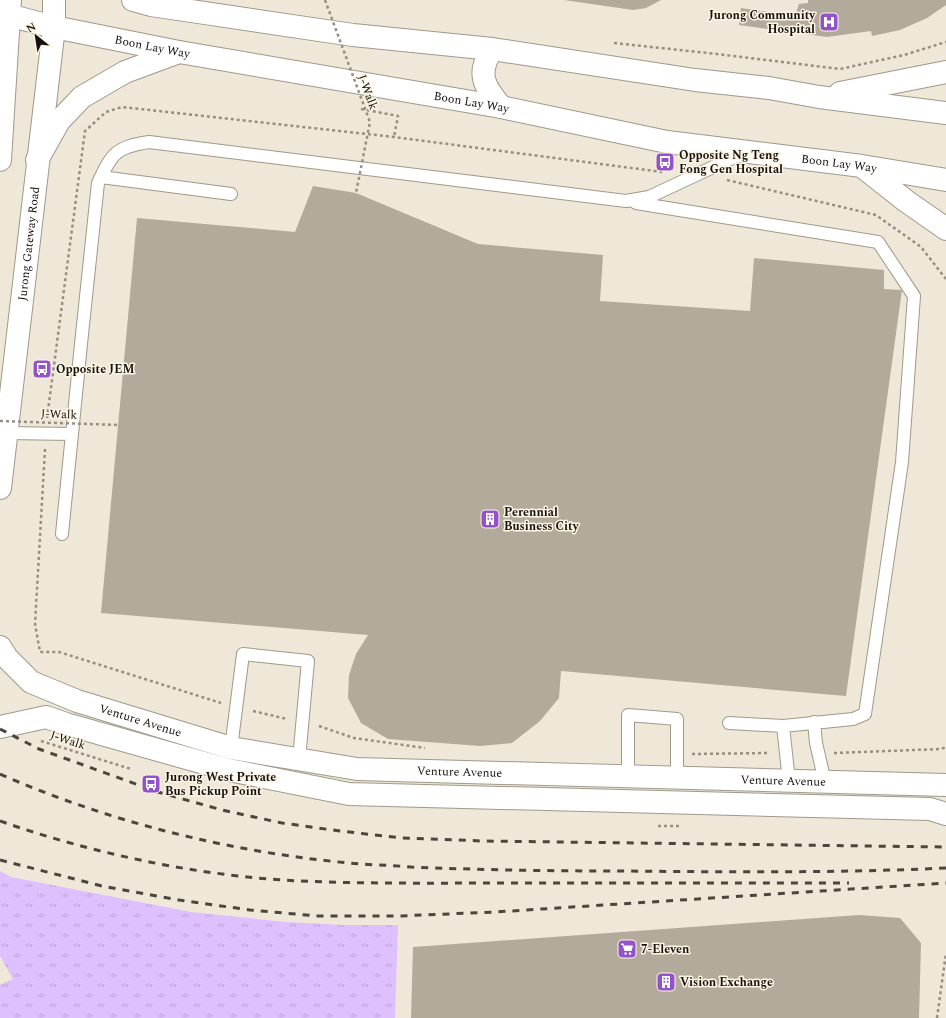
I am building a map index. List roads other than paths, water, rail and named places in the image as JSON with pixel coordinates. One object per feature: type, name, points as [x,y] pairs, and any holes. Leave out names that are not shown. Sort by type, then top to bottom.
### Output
[{"type":"main road","name":"Jurong Gateway Road","points":[[0,488],[3,427],[54,27],[54,0]]},
{"type":"main road","points":[[144,2],[353,35],[492,49],[688,78],[769,88],[819,97],[946,113]]},
{"type":"main road","name":"Boon Lay Way","points":[[6,9],[54,27],[179,52],[501,107],[668,142],[862,166],[946,180]]},
{"type":"main road","points":[[0,160],[6,9]]},
{"type":"main road","points":[[492,49],[485,64],[484,78],[487,89],[501,107]]},
{"type":"main road","points":[[37,160],[59,121],[82,97],[125,72],[179,52]]},
{"type":"main road","points":[[819,97],[946,72]]},
{"type":"main road","points":[[862,166],[906,201],[946,228]]},
{"type":"main road","name":"Venture Avenue","points":[[0,647],[7,658],[31,682],[77,701],[231,748],[357,769],[946,785]]},
{"type":"main road","name":"Venture Avenue","points":[[0,727],[46,717],[229,770],[349,794],[930,808],[946,814]]},
{"type":"lane","points":[[62,534],[98,183],[106,165],[116,152],[131,145],[149,142],[626,201],[878,242],[914,296],[902,462],[865,714],[853,719],[783,726],[729,723]]},
{"type":"lane","points":[[626,201],[649,197],[748,151]]},
{"type":"lane","points":[[101,177],[231,194]]},
{"type":"lane","points":[[3,427],[46,433],[72,434]]},
{"type":"lane","points":[[231,748],[243,654],[308,661],[300,759]]},
{"type":"lane","points":[[628,776],[628,715],[677,719],[677,778]]},
{"type":"lane","points":[[814,722],[825,782]]},
{"type":"lane","points":[[783,726],[789,781]]},
{"type":"railway","points":[[0,729],[39,749],[158,792],[222,810],[282,823],[340,831],[402,838],[483,841],[946,847]]},
{"type":"railway","points":[[0,774],[84,807],[171,832],[215,843],[260,851],[349,863],[491,870],[570,871],[784,872],[946,868]]},
{"type":"railway","points":[[0,821],[72,844],[147,862],[223,874],[299,881],[379,883],[849,883]]},
{"type":"railway","points":[[0,860],[102,886],[179,900],[250,910],[318,916],[399,916],[495,912],[946,883]]},
{"type":"place","name":"Jurong Community Hospital","points":[[829,22]]},
{"type":"place","name":"Opposite Ng Teng Fong Gen Hospital","points":[[665,162]]},
{"type":"place","name":"Opposite JEM","points":[[42,369]]},
{"type":"place","name":"Perennial Business City","points":[[490,519]]},
{"type":"place","name":"Jurong West Private Bus Pickup Point","points":[[151,784]]},
{"type":"place","name":"7-Eleven","points":[[627,949]]},
{"type":"place","name":"Vision Exchange","points":[[666,982]]}]
